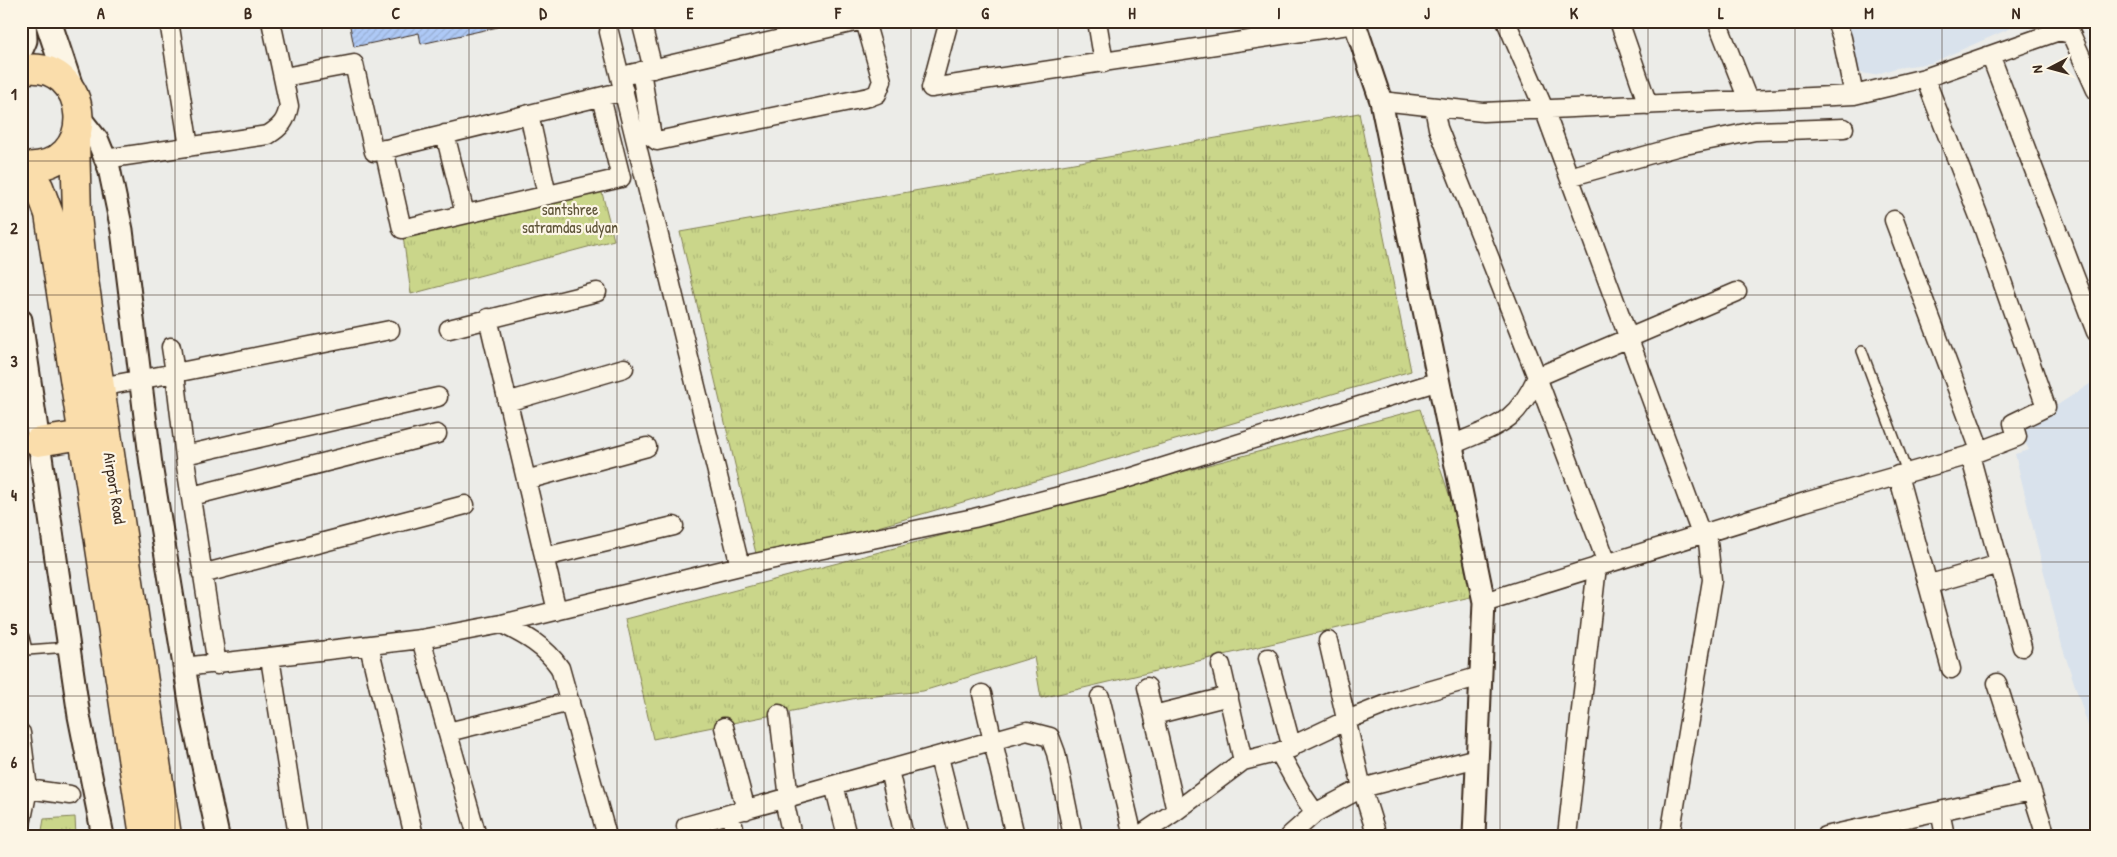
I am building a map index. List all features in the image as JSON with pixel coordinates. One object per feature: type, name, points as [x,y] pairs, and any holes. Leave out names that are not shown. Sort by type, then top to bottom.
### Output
[{"type":"main road","points":[[21,47],[24,40],[23,21]]},
{"type":"main road","name":"Airport Road","points":[[48,21],[71,90],[78,104],[77,215],[100,387],[167,836]]},
{"type":"main road","name":"Airport Road","points":[[21,70],[45,70],[60,78],[71,90]]},
{"type":"main road","name":"Airport Road","points":[[22,166],[38,166],[53,162],[66,152],[77,129]]},
{"type":"main road","name":"Airport Road","points":[[22,166],[38,187],[49,214],[144,836]]},
{"type":"main road","points":[[38,442],[83,435]]},
{"type":"street","points":[[169,21],[189,147]]},
{"type":"street","points":[[105,159],[268,135],[280,128],[287,119],[289,106],[272,21]]},
{"type":"street","points":[[641,21],[652,137],[657,142],[877,94],[882,81],[866,21]]},
{"type":"street","points":[[284,78],[354,64],[374,152],[601,97],[647,70],[859,21]]},
{"type":"street","points":[[949,21],[931,88],[1104,63],[1355,23],[1381,101],[1484,602],[1474,836]]},
{"type":"street","points":[[1097,21],[1104,63]]},
{"type":"street","points":[[1506,21],[1544,109],[1704,533],[1712,580],[1670,836]]},
{"type":"street","points":[[1618,21],[1648,105]]},
{"type":"street","points":[[1717,21],[1748,100]]},
{"type":"street","points":[[1836,21],[1842,38],[1854,95]]},
{"type":"street","points":[[609,32],[740,566]]},
{"type":"street","points":[[1381,101],[1483,112],[1854,95],[1925,78],[1991,57],[2059,32],[2071,34],[2096,90]]},
{"type":"street","points":[[1991,57],[2096,332]]},
{"type":"street","points":[[1484,602],[1704,533],[1975,452],[2017,437],[2013,423],[2046,407],[1983,228],[1925,78]]},
{"type":"street","points":[[384,149],[402,229],[621,178],[601,97]]},
{"type":"street","points":[[1434,107],[1438,128],[1537,377],[1602,565],[1566,836]]},
{"type":"street","points":[[529,114],[548,195]]},
{"type":"street","points":[[1569,177],[1680,146],[1755,131],[1844,128]]},
{"type":"street","points":[[77,129],[98,141],[105,159],[122,230],[151,465],[192,720],[218,836]]},
{"type":"street","points":[[445,134],[465,214]]},
{"type":"street","points":[[1894,220],[1975,452],[2000,564],[2022,647]]},
{"type":"street","points":[[449,329],[597,292]]},
{"type":"street","points":[[1452,446],[1503,423],[1526,400],[1537,377],[1737,292]]},
{"type":"street","points":[[488,318],[557,610]]},
{"type":"street","points":[[21,320],[69,647],[103,836]]},
{"type":"street","points":[[100,387],[390,330]]},
{"type":"street","points":[[171,347],[202,574],[217,665]]},
{"type":"street","points":[[507,402],[624,368]]},
{"type":"street","points":[[184,667],[217,665],[421,640],[502,624],[740,566],[974,518],[1122,480],[1439,381]]},
{"type":"street","points":[[185,455],[438,397]]},
{"type":"street","points":[[192,496],[437,434]]},
{"type":"street","points":[[526,480],[647,447]]},
{"type":"street","points":[[1903,473],[1951,669]]},
{"type":"street","points":[[202,574],[465,504]]},
{"type":"street","points":[[544,557],[674,526]]},
{"type":"street","points":[[1930,584],[2000,564]]},
{"type":"street","points":[[502,624],[530,638],[552,657],[560,668],[607,836]]},
{"type":"street","points":[[421,640],[477,836]]},
{"type":"street","points":[[1328,640],[1362,788],[1377,836]]},
{"type":"street","points":[[369,646],[414,836]]},
{"type":"street","points":[[270,658],[298,836]]},
{"type":"street","points":[[1268,658],[1286,750],[1304,797],[1315,812]]},
{"type":"street","points":[[1221,665],[1243,761]]},
{"type":"street","points":[[1139,836],[1243,761],[1286,750],[1347,720],[1397,700],[1481,676]]},
{"type":"street","points":[[1996,683],[2046,836]]},
{"type":"street","points":[[1147,687],[1176,811]]},
{"type":"street","points":[[982,694],[1015,836]]},
{"type":"street","points":[[1154,715],[1228,696]]},
{"type":"street","points":[[1100,697],[1133,836]]},
{"type":"street","points":[[448,732],[570,702]]},
{"type":"street","points":[[779,714],[786,799],[792,836]]},
{"type":"street","points":[[724,727],[738,812],[736,836]]},
{"type":"street","points":[[21,732],[28,789],[22,821]]},
{"type":"street","points":[[686,826],[1027,732],[1050,737],[1056,753],[1073,836]]},
{"type":"street","points":[[939,757],[959,836]]},
{"type":"street","points":[[1294,834],[1315,812],[1362,788],[1477,758]]},
{"type":"street","points":[[889,770],[904,836]]},
{"type":"street","points":[[834,785],[847,836]]},
{"type":"street","points":[[28,789],[70,795]]},
{"type":"street","points":[[1830,835],[2031,791]]},
{"type":"street","points":[[1940,810],[1945,836]]},
{"type":"lane","points":[[1862,351],[1903,473]]},
{"type":"lane","points":[[21,637],[24,637],[24,651],[69,647]]},
{"type":"shaded area","points":[[1840,21],[2027,21],[1931,63],[1896,68],[1874,75],[1856,72]]},
{"type":"shaded area","points":[[2096,380],[2096,750],[2062,646],[2015,454],[2029,450],[2019,430]]},
{"type":"green space","points":[[1359,113],[1411,371],[758,562],[680,232]]},
{"type":"green space","name":"santshree satramdas udyan","points":[[598,177],[614,240],[411,294],[403,236]]},
{"type":"green space","points":[[1420,409],[1483,594],[1041,698],[1034,657],[923,691],[857,698],[653,739],[626,619]]},
{"type":"green space","points":[[75,817],[76,836],[41,836],[44,819]]},
{"type":"building","points":[[349,21],[498,21],[498,27],[421,44],[419,33],[354,47]]}]
